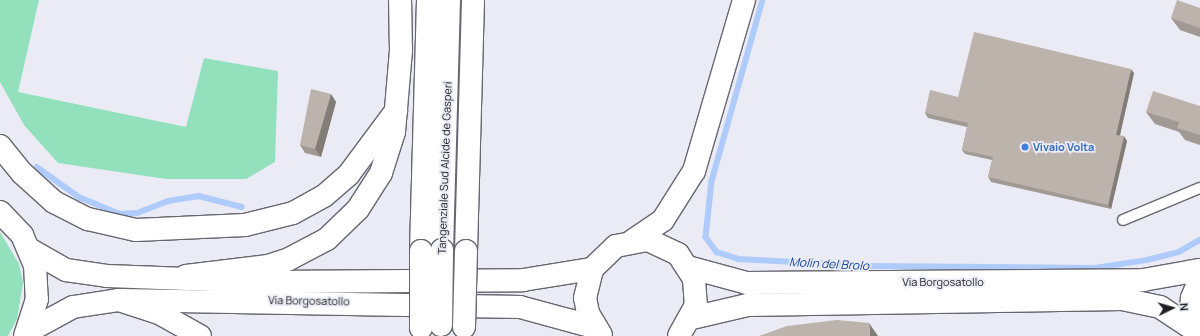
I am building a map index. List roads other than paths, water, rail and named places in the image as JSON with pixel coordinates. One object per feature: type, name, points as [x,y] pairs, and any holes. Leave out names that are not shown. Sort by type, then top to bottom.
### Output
[{"type":"main road","points":[[186,276],[268,266],[308,250],[327,239],[358,210],[377,180],[388,153],[396,111],[400,0]]},
{"type":"main road","name":"Tangenziale Sud Alcide de Gasperi","points":[[428,0],[432,250],[431,331]]},
{"type":"main road","name":"Tangenziale Sud Alcide de Gasperi","points":[[432,250],[449,0]]},
{"type":"main road","points":[[464,332],[473,0]]},
{"type":"main road","points":[[632,241],[663,220],[694,171],[744,0]]},
{"type":"main road","points":[[0,146],[22,173],[54,202],[100,223],[136,230],[244,225],[292,213],[324,196],[349,174],[396,111]]},
{"type":"main road","points":[[0,212],[29,248],[35,265],[38,299],[26,334]]},
{"type":"main road","name":"Via Borgosatollo","points":[[598,331],[585,298],[592,269],[607,252],[632,241],[664,245],[688,267],[747,283],[1143,280],[1200,270]]},
{"type":"main road","name":"Via Borgosatollo","points":[[29,248],[49,263],[82,274],[186,276],[268,282],[523,280],[592,269]]},
{"type":"main road","name":"Via Borgosatollo","points":[[679,336],[692,318],[696,292],[688,267]]},
{"type":"main road","points":[[1198,333],[1192,298],[1200,279]]},
{"type":"main road","name":"Via Borgosatollo","points":[[692,318],[748,305],[1122,299],[1160,307],[1198,333]]},
{"type":"main road","points":[[119,300],[159,313],[200,336]]},
{"type":"main road","name":"Via Borgosatollo","points":[[26,334],[73,307],[119,300],[299,300],[520,307],[598,331]]},
{"type":"lane","points":[[1123,220],[1200,188]]},
{"type":"waterway","name":"Molin del Brolo","points":[[763,0],[712,181],[706,237],[717,252],[738,259],[868,266],[1095,268],[1147,260],[1179,252],[1200,240]]},
{"type":"waterway","name":"Molin del Brolo","points":[[37,167],[79,197],[120,214],[137,213],[168,201],[199,196],[242,207]]},
{"type":"place","name":"Vivaio Volta","points":[[1025,147]]}]
